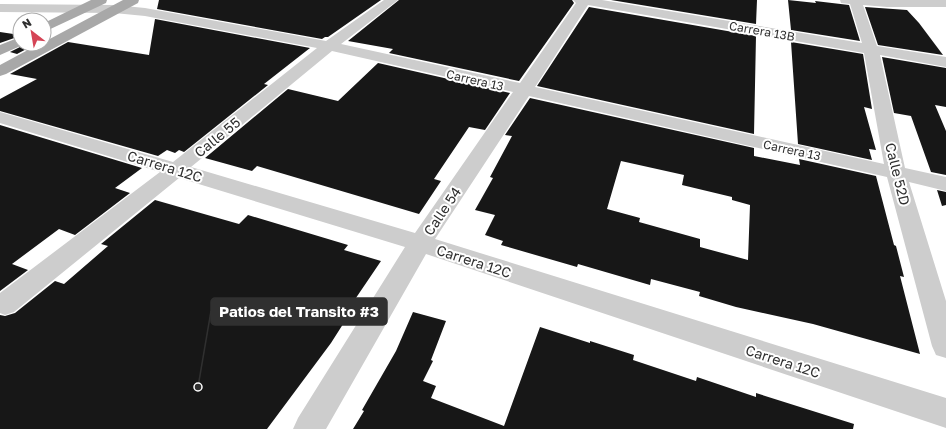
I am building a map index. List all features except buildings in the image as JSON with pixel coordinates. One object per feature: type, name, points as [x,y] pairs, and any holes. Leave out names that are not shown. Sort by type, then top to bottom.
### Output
[{"type":"main road","points":[[52,24],[101,0]]},
{"type":"main road","points":[[0,71],[133,0]]},
{"type":"main road","points":[[0,51],[12,45]]},
{"type":"street","points":[[4,8],[27,0]]},
{"type":"street","name":"Calle 55","points":[[5,304],[177,169],[329,46],[392,0]]},
{"type":"street","name":"Carrera 13B","points":[[583,0],[946,62]]},
{"type":"street","name":"Calle 54","points":[[309,429],[420,244],[583,0]]},
{"type":"street","points":[[850,1],[887,3],[946,3]]},
{"type":"street","name":"Calle 52D","points":[[850,1],[871,49],[896,173],[946,346]]},
{"type":"street","name":"Carrera 13","points":[[4,8],[82,9],[145,12],[329,46],[523,91],[946,184]]},
{"type":"street","name":"Carrera 12C","points":[[0,117],[177,169],[420,244],[946,413]]},
{"type":"place","name":"Patios del Transito #3","points":[[198,387]]}]
